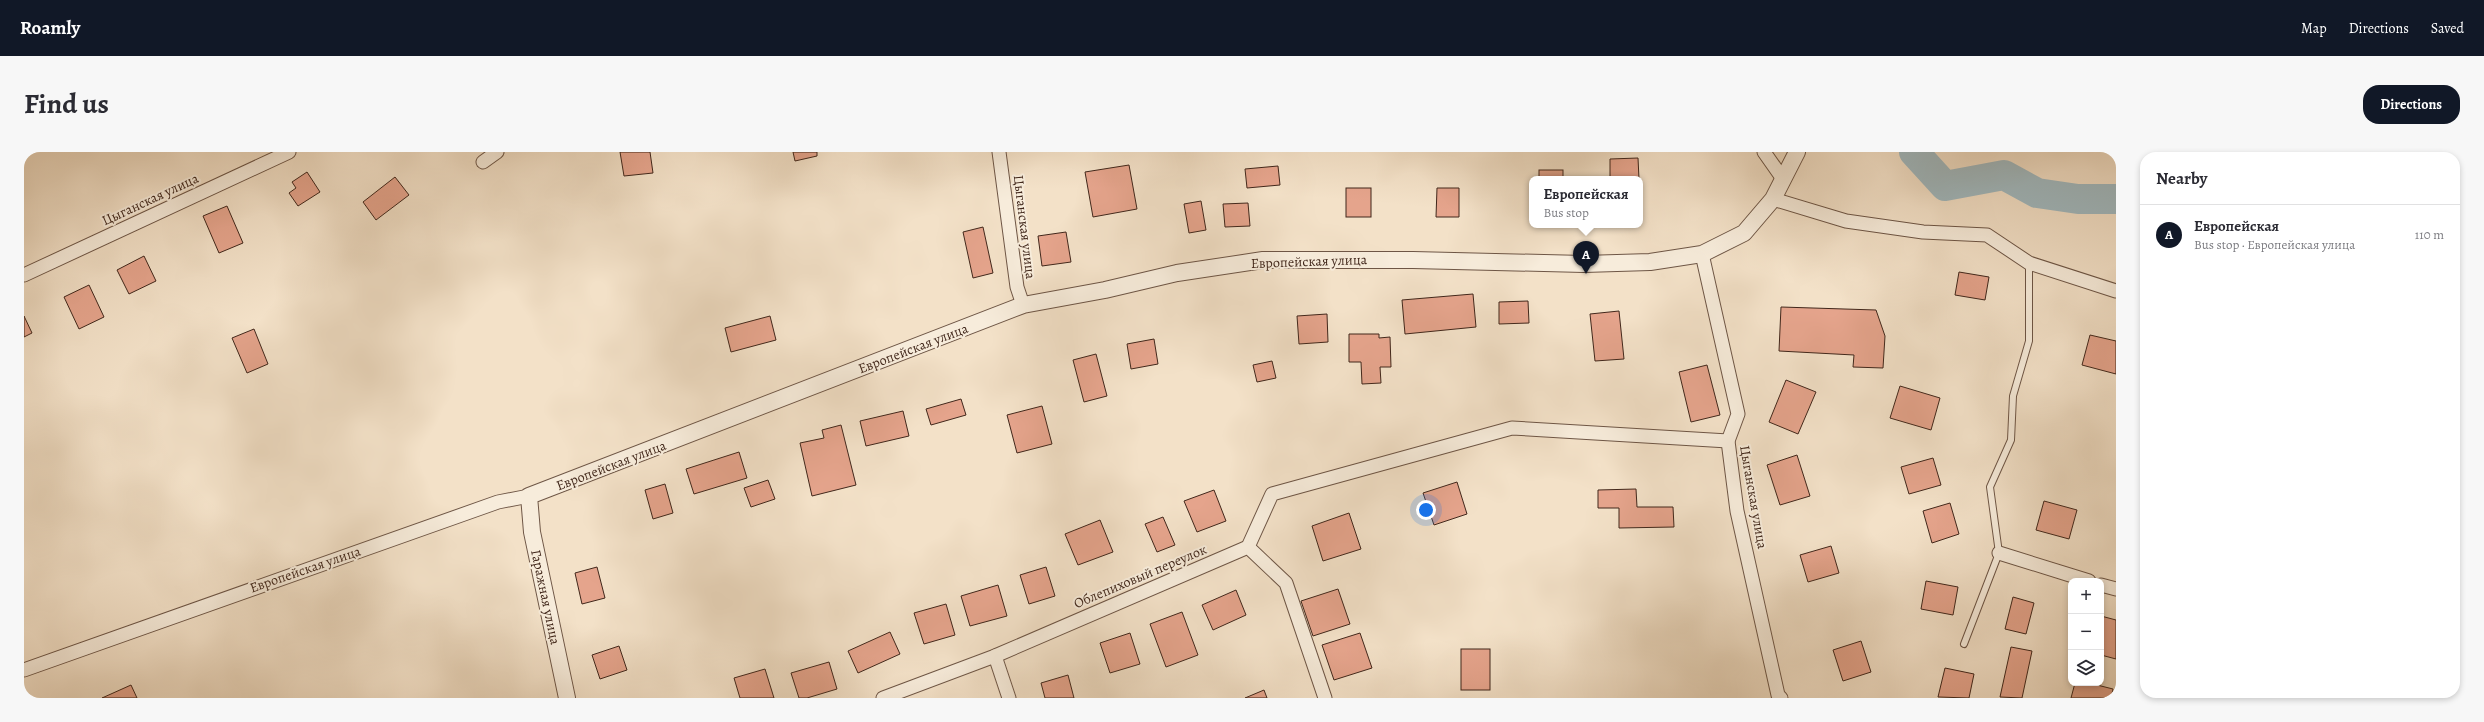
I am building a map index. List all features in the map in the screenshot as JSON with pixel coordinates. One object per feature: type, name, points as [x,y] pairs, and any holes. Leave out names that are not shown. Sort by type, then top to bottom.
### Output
[{"type":"street","name":"Цыганская улица","points":[[24,276],[290,152]]},
{"type":"street","points":[[483,162],[497,152]]},
{"type":"street","name":"Цыганская улица","points":[[999,152],[1017,287],[1023,305]]},
{"type":"street","points":[[1764,152],[1784,179]]},
{"type":"street","name":"Европейская улица","points":[[24,670],[498,502],[529,496],[1023,305],[1105,290],[1177,273],[1263,260],[1413,260],[1584,264],[1650,262],[1702,254],[1744,233],[1773,199],[1797,152]]},
{"type":"street","points":[[1773,199],[1846,220],[1923,232],[1987,235],[2029,263],[2116,291]]},
{"type":"street","name":"Цыганская улица","points":[[1702,254],[1738,414],[1728,441],[1737,511],[1777,697]]},
{"type":"street","points":[[1324,698],[1286,583],[1248,547],[1272,494],[1512,428],[1728,441]]},
{"type":"street","name":"Гаражная улица","points":[[529,496],[532,532],[566,698]]},
{"type":"street","name":"Облепиховый переулок","points":[[884,698],[995,656],[1248,547]]},
{"type":"street","points":[[1999,553],[2079,578]]},
{"type":"street","points":[[2104,586],[2116,589]]},
{"type":"street","points":[[995,656],[1009,698]]},
{"type":"lane","points":[[1964,644],[1999,553],[1990,487],[2011,440],[2014,396],[2029,341],[2029,263]]},
{"type":"building","points":[[620,152],[650,152],[653,173],[624,176]]},
{"type":"building","points":[[793,152],[817,152],[817,156],[795,161]]},
{"type":"building","points":[[1638,158],[1639,176],[1610,176],[1610,159]]},
{"type":"building","points":[[1129,165],[1137,209],[1093,217],[1085,172]]},
{"type":"building","points":[[1278,166],[1280,185],[1247,188],[1245,169]]},
{"type":"building","points":[[1539,170],[1563,170],[1563,176],[1539,176]]},
{"type":"building","points":[[307,172],[320,192],[298,206],[289,193],[296,188],[292,182]]},
{"type":"building","points":[[395,177],[409,195],[376,220],[363,202]]},
{"type":"building","points":[[1346,188],[1371,188],[1371,217],[1346,217]]},
{"type":"building","points":[[1437,188],[1459,188],[1459,217],[1436,217]]},
{"type":"building","points":[[1201,201],[1206,230],[1189,233],[1184,204]]},
{"type":"building","points":[[1248,203],[1250,226],[1225,227],[1223,204]]},
{"type":"building","points":[[227,206],[243,243],[219,253],[203,216]]},
{"type":"building","points":[[983,227],[993,273],[973,278],[963,232]]},
{"type":"building","points":[[1066,232],[1071,262],[1042,266],[1038,236]]},
{"type":"building","points":[[144,256],[156,281],[129,294],[117,270]]},
{"type":"building","points":[[1959,272],[1989,277],[1985,300],[1955,295]]},
{"type":"building","points":[[89,285],[104,317],[79,329],[64,297]]},
{"type":"building","points":[[1473,294],[1476,327],[1405,334],[1402,300]]},
{"type":"building","points":[[1528,301],[1529,323],[1499,324],[1499,302]]},
{"type":"building","points":[[1781,307],[1876,310],[1885,336],[1883,368],[1853,367],[1854,355],[1779,351]]},
{"type":"building","points":[[1619,311],[1624,359],[1595,361],[1590,314]]},
{"type":"building","points":[[1327,314],[1328,342],[1299,344],[1297,316]]},
{"type":"building","points":[[24,316],[32,333],[24,337]]},
{"type":"building","points":[[770,316],[776,340],[731,352],[725,328]]},
{"type":"building","points":[[254,329],[268,364],[247,373],[232,338]]},
{"type":"building","points":[[1349,334],[1379,334],[1379,338],[1390,337],[1391,367],[1380,367],[1381,383],[1362,384],[1361,362],[1349,362]]},
{"type":"building","points":[[2090,335],[2116,341],[2116,374],[2082,365]]},
{"type":"building","points":[[1154,339],[1158,364],[1131,369],[1127,344]]},
{"type":"building","points":[[1096,354],[1107,396],[1084,402],[1073,360]]},
{"type":"building","points":[[1272,361],[1276,378],[1257,382],[1253,365]]},
{"type":"building","points":[[1707,365],[1720,415],[1691,422],[1679,372]]},
{"type":"building","points":[[1786,380],[1816,392],[1798,434],[1769,422]]},
{"type":"building","points":[[1900,386],[1940,398],[1931,430],[1890,418]]},
{"type":"building","points":[[961,399],[966,415],[931,425],[926,409]]},
{"type":"building","points":[[1042,406],[1052,444],[1017,453],[1007,415]]},
{"type":"building","points":[[903,411],[909,436],[866,446],[860,421]]},
{"type":"building","points":[[841,425],[856,485],[812,496],[800,443],[824,438],[822,430]]},
{"type":"building","points":[[739,452],[747,478],[694,494],[686,469]]},
{"type":"building","points":[[1797,455],[1810,496],[1780,505],[1767,465]]},
{"type":"building","points":[[1933,458],[1941,485],[1909,494],[1901,467]]},
{"type":"building","points":[[768,480],[775,499],[751,507],[744,488]]},
{"type":"building","points":[[1457,482],[1467,514],[1434,525],[1423,493]]},
{"type":"building","points":[[665,484],[673,513],[653,519],[645,490]]},
{"type":"building","points":[[1636,489],[1637,507],[1673,507],[1674,527],[1619,528],[1619,508],[1598,508],[1598,490]]},
{"type":"building","points":[[1214,490],[1226,521],[1197,532],[1184,501]]},
{"type":"building","points":[[2044,501],[2077,510],[2069,539],[2036,530]]},
{"type":"building","points":[[1950,503],[1959,534],[1932,543],[1923,511]]},
{"type":"building","points":[[1349,513],[1361,549],[1323,561],[1312,526]]},
{"type":"building","points":[[1163,517],[1175,545],[1157,552],[1145,524]]},
{"type":"building","points":[[1100,520],[1113,552],[1078,565],[1065,534]]},
{"type":"building","points":[[1831,546],[1839,573],[1808,582],[1800,555]]},
{"type":"building","points":[[597,567],[605,598],[582,604],[575,573]]},
{"type":"building","points":[[1046,567],[1055,596],[1029,604],[1020,575]]},
{"type":"building","points":[[1926,581],[1958,587],[1953,615],[1921,609]]},
{"type":"building","points":[[998,585],[1007,616],[970,626],[961,596]]},
{"type":"building","points":[[1338,589],[1350,624],[1313,636],[1301,601]]},
{"type":"building","points":[[1236,590],[1246,615],[1213,630],[1202,605]]},
{"type":"building","points":[[2013,597],[2034,603],[2026,634],[2005,629]]},
{"type":"building","points":[[946,604],[955,635],[924,644],[914,613]]},
{"type":"building","points":[[1182,612],[1198,655],[1166,667],[1150,624]]},
{"type":"building","points":[[2104,617],[2116,620],[2116,659],[2104,656]]},
{"type":"building","points":[[890,632],[900,654],[858,673],[848,651]]},
{"type":"building","points":[[1130,633],[1140,664],[1110,673],[1100,643]]},
{"type":"building","points":[[1360,633],[1372,668],[1334,680],[1322,645]]},
{"type":"building","points":[[1861,641],[1871,672],[1843,681],[1833,650]]},
{"type":"building","points":[[619,646],[627,670],[600,679],[592,655]]},
{"type":"building","points":[[2011,647],[2032,651],[2022,698],[2000,697]]},
{"type":"building","points":[[1461,649],[1490,649],[1490,690],[1461,690]]},
{"type":"building","points":[[829,662],[837,689],[807,698],[799,698],[791,673]]},
{"type":"building","points":[[1945,668],[1974,674],[1969,698],[1938,697]]},
{"type":"building","points":[[765,669],[774,698],[740,698],[734,678]]},
{"type":"building","points":[[1068,675],[1074,698],[1045,698],[1041,683]]},
{"type":"building","points":[[131,685],[137,698],[102,698]]},
{"type":"building","points":[[2074,686],[2101,686],[2113,689],[2111,698],[2071,698]]},
{"type":"building","points":[[1264,690],[1267,698],[1245,698]]},
{"type":"waterway","points":[[1914,152],[1945,186],[2004,175],[2037,193],[2078,199],[2116,199]]},
{"type":"place","name":"Европейская","points":[[1586,274]]}]
